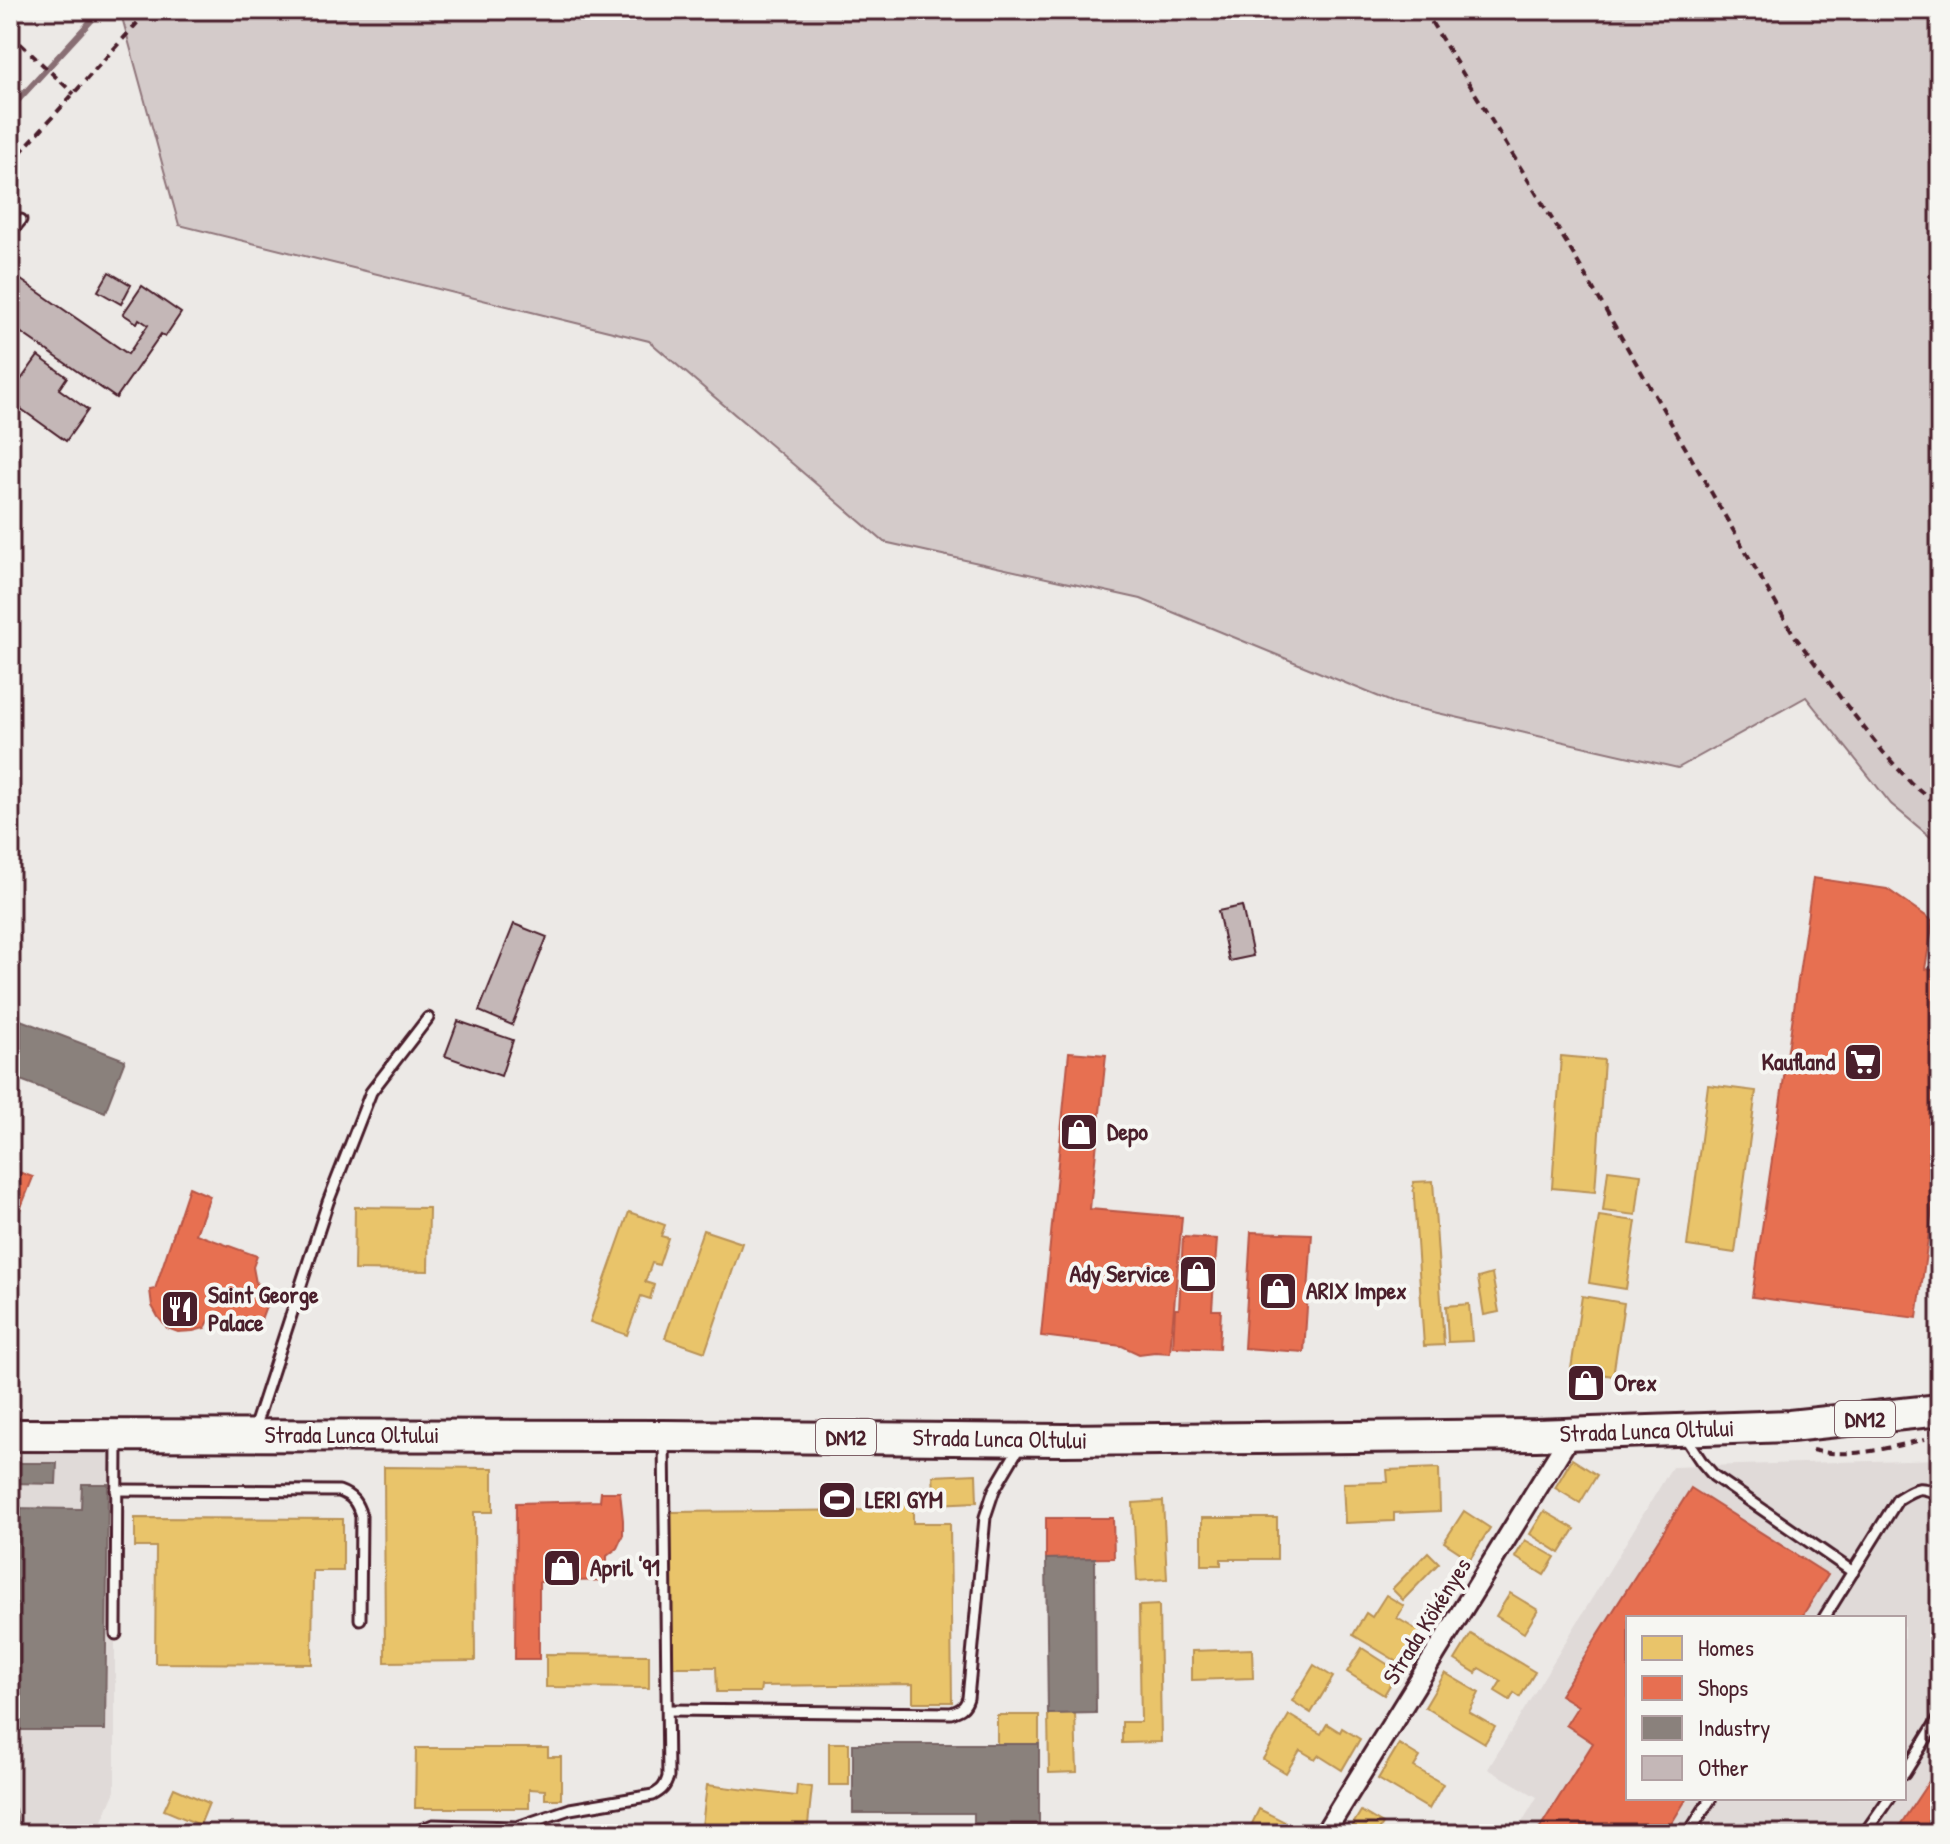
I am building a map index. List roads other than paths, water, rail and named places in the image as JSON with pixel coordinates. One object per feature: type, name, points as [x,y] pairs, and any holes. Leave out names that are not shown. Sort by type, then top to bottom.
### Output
[{"type":"main road","name":"Strada Lunca Oltului","points":[[10,1435],[1172,1440],[1937,1424]]},
{"type":"street","name":"Strada Kökényes","points":[[1324,1834],[1571,1434]]},
{"type":"lane","points":[[10,233],[21,220]]},
{"type":"lane","points":[[252,1435],[328,1202],[371,1092],[428,1018]]},
{"type":"lane","points":[[1682,1430],[1692,1449],[1714,1476],[1853,1572]]},
{"type":"lane","points":[[116,1634],[117,1436]]},
{"type":"lane","points":[[416,1834],[433,1825],[517,1827],[570,1809],[653,1795],[666,1785],[668,1710],[664,1436]]},
{"type":"lane","points":[[668,1710],[951,1713],[961,1710],[968,1698],[985,1517],[994,1490],[1024,1440]]},
{"type":"lane","points":[[1825,1616],[1898,1499],[1917,1488],[1929,1489],[1940,1496]]},
{"type":"lane","points":[[116,1490],[339,1491],[348,1494],[357,1502],[361,1516],[360,1619]]},
{"type":"lane","points":[[1906,1771],[1940,1716]]},
{"type":"lane","points":[[1688,1834],[1710,1800]]},
{"type":"lane","points":[[1864,1834],[1888,1800]]},
{"type":"waterway","points":[[10,109],[101,10]]},
{"type":"place","name":"Kaufland","points":[[1863,1062]]},
{"type":"place","name":"Depo","points":[[1079,1132]]},
{"type":"place","name":"Ady Service","points":[[1198,1274]]},
{"type":"place","name":"ARIX Impex","points":[[1278,1291]]},
{"type":"place","name":"Saint George Palace","points":[[180,1309]]},
{"type":"place","name":"Orex","points":[[1586,1383]]},
{"type":"place","name":"LERI GYM","points":[[837,1500]]},
{"type":"place","name":"April '91","points":[[562,1568]]}]
